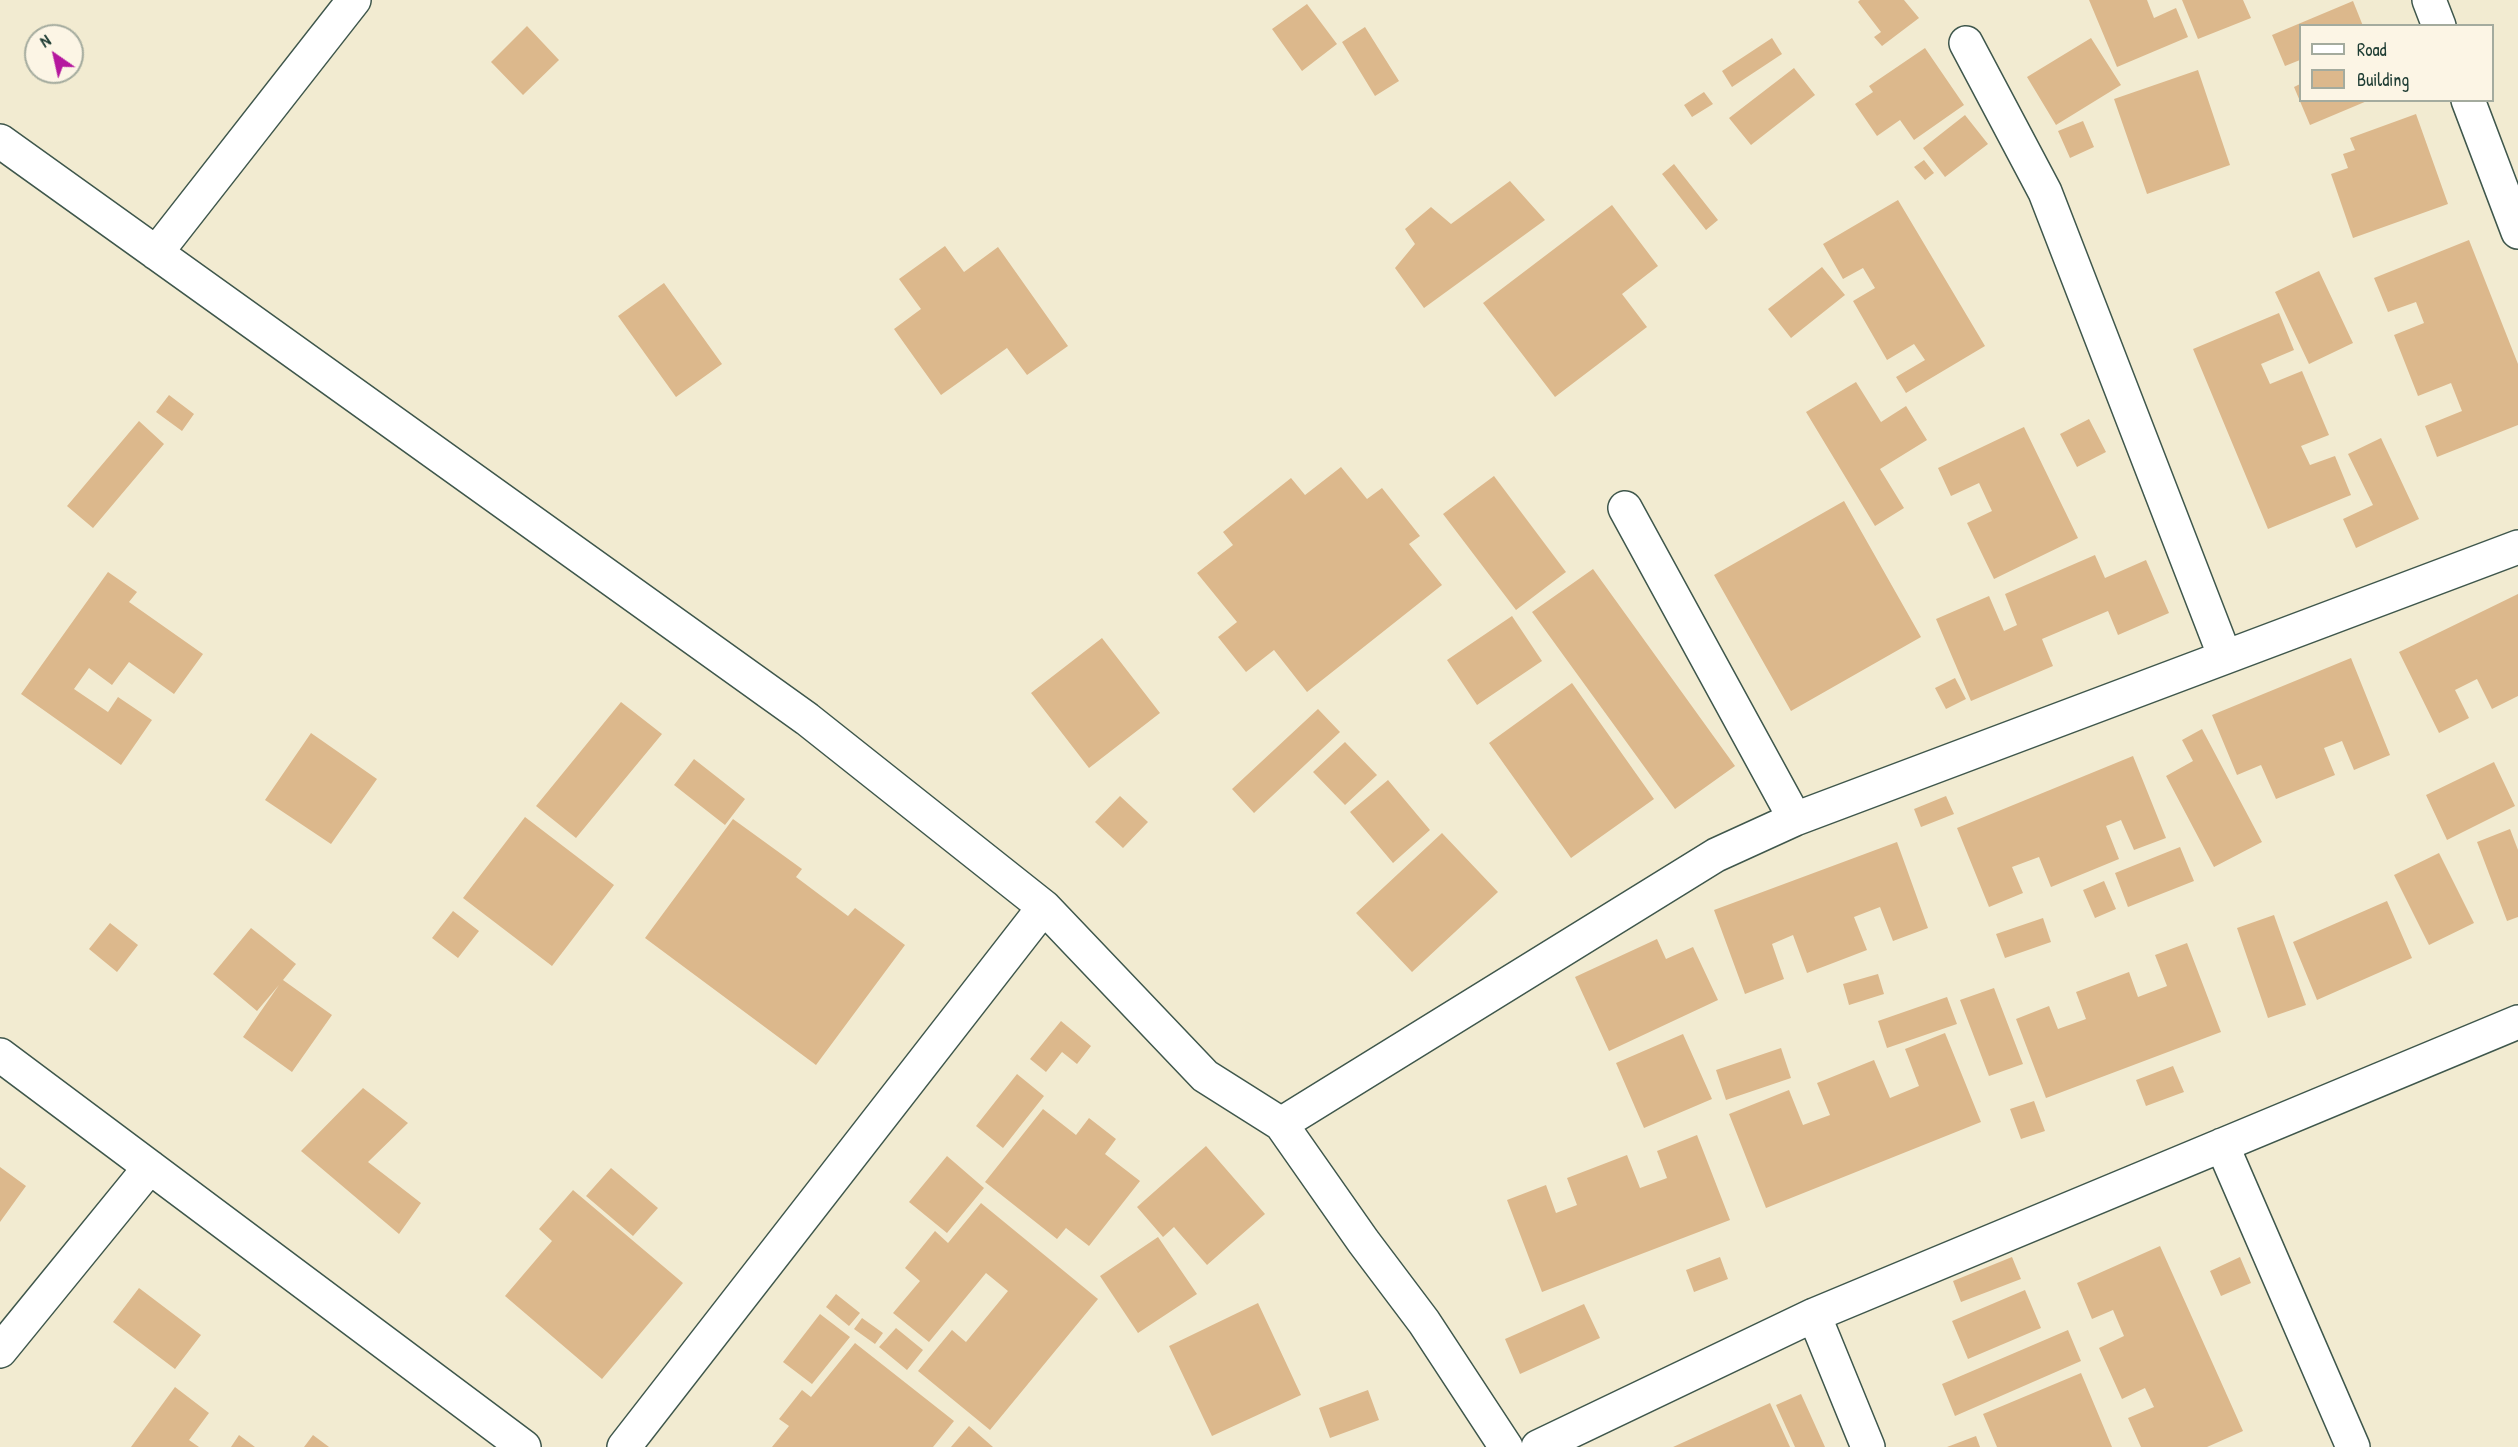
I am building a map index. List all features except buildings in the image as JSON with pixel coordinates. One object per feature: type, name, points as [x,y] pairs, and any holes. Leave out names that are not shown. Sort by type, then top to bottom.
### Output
[{"type":"street","points":[[156,253],[354,0]]},
{"type":"street","points":[[2429,0],[2438,24]]},
{"type":"street","points":[[1966,43],[2045,192],[2225,657]]},
{"type":"street","points":[[2469,102],[2518,232]]},
{"type":"street","points":[[0,141],[807,719],[1044,907],[1205,1076],[1281,1124],[1363,1241],[1424,1322],[1506,1447]]},
{"type":"street","points":[[1625,508],[1795,819]]},
{"type":"street","points":[[1281,1124],[1716,855],[1795,819],[2518,547]]},
{"type":"street","points":[[624,1447],[1044,907]]},
{"type":"street","points":[[1538,1447],[1814,1315],[2518,1022]]},
{"type":"street","points":[[0,1055],[524,1447]]},
{"type":"street","points":[[2222,1145],[2353,1447]]},
{"type":"street","points":[[0,1351],[150,1167]]},
{"type":"street","points":[[1814,1315],[1868,1447]]}]
